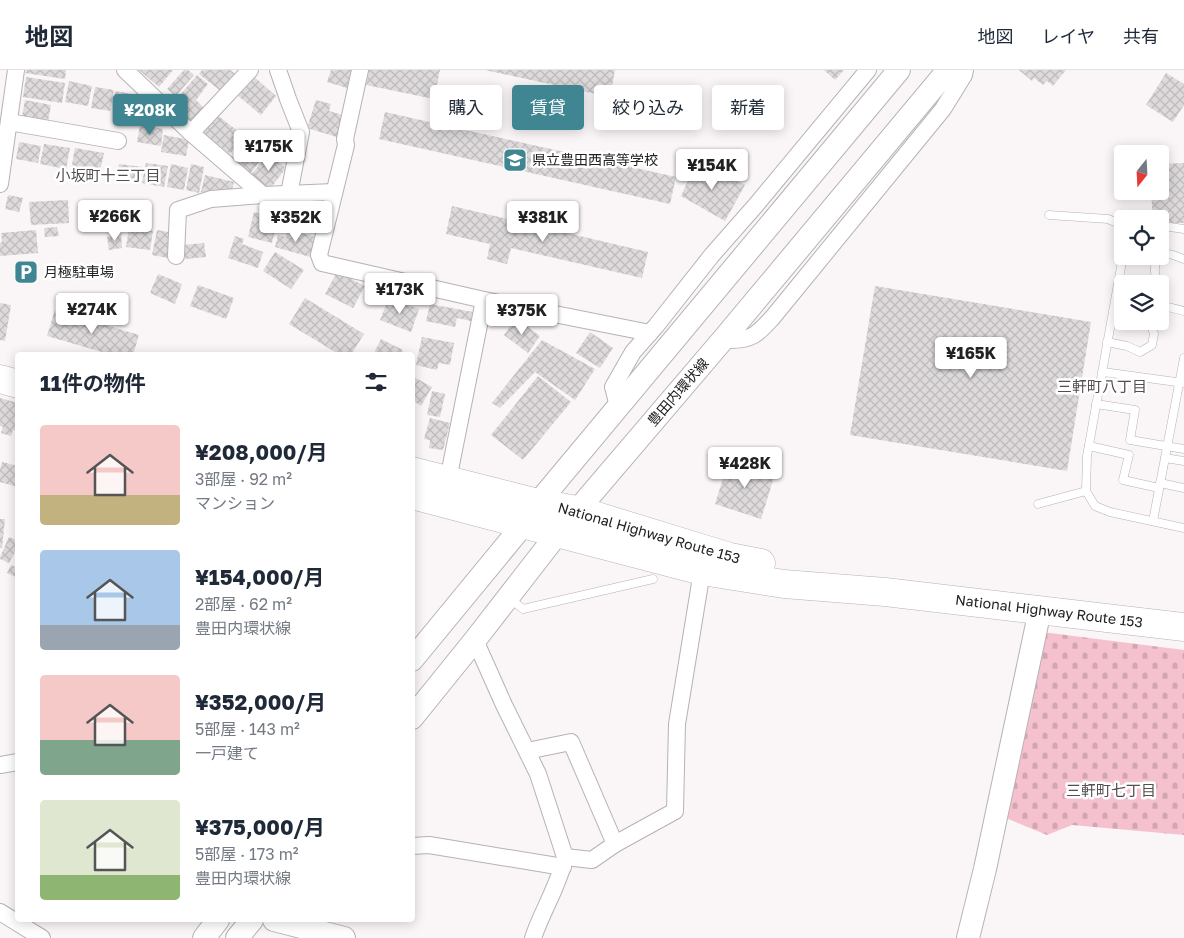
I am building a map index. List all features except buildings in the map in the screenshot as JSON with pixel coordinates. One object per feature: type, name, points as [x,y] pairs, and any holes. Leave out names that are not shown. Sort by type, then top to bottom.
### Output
[{"type":"highway","points":[[0,361],[15,364]]},
{"type":"highway","points":[[0,379],[15,383]]},
{"type":"highway","name":"National Highway Route 153","points":[[415,472],[448,480],[530,514],[558,533],[702,571],[784,584],[885,592],[1184,626]]},
{"type":"highway","name":"National Highway Route 153","points":[[415,495],[530,514],[577,510],[730,557],[855,578],[885,592]]},
{"type":"street","points":[[1,175],[16,70]]},
{"type":"street","points":[[125,70],[192,133],[263,194]]},
{"type":"street","points":[[192,133],[250,70]]},
{"type":"street","points":[[278,70],[302,132],[289,194]]},
{"type":"street","points":[[360,70],[345,139],[346,145],[319,255],[322,264],[484,300],[650,333]]},
{"type":"street","points":[[618,406],[613,387],[633,352],[666,315],[712,255],[868,70]]},
{"type":"street","points":[[415,656],[618,406],[899,70]]},
{"type":"street","name":"豊田内環状線","points":[[415,714],[577,510],[726,336],[948,70]]},
{"type":"street","points":[[726,336],[730,340],[740,340],[756,334],[766,324],[943,109],[964,75],[965,70]]},
{"type":"street","points":[[9,122],[118,141]]},
{"type":"street","points":[[176,256],[178,210],[211,199],[263,194],[334,192]]},
{"type":"street","points":[[448,480],[484,300]]},
{"type":"street","points":[[415,846],[430,845],[564,862],[592,860],[615,844],[675,811],[677,724],[702,571]]},
{"type":"street","points":[[968,938],[985,869],[1040,610]]},
{"type":"street","points":[[475,640],[538,774],[564,862],[533,938]]},
{"type":"street","points":[[527,751],[572,742],[615,844]]},
{"type":"street","points":[[0,765],[15,762]]},
{"type":"street","points":[[0,912],[15,921]]},
{"type":"street","points":[[16,922],[42,938]]},
{"type":"street","points":[[204,938],[216,922]]},
{"type":"street","points":[[237,938],[250,922]]},
{"type":"street","points":[[282,922],[344,938]]},
{"type":"lane","points":[[1048,215],[1108,219],[1114,222]]},
{"type":"lane","points":[[1169,227],[1184,230]]},
{"type":"lane","points":[[1155,275],[1155,264],[1160,257],[1169,254],[1184,259]]},
{"type":"lane","points":[[1169,308],[1184,311]]},
{"type":"lane","points":[[1114,316],[1107,342],[1087,456],[1086,491],[1095,506],[1110,512],[1184,528]]},
{"type":"lane","points":[[1107,342],[1126,346],[1140,352],[1152,345],[1153,330]]},
{"type":"lane","points":[[1153,521],[1167,446],[1182,383],[1184,358]]},
{"type":"lane","points":[[1103,372],[1182,383]]},
{"type":"lane","points":[[1096,404],[1135,410],[1130,440],[1184,449]]},
{"type":"lane","points":[[1089,446],[1129,455],[1123,480],[1184,488]]},
{"type":"lane","points":[[1165,458],[1184,461]]},
{"type":"lane","points":[[1038,504],[1086,491]]},
{"type":"lane","points":[[508,597],[523,609],[653,579]]},
{"type":"green space","points":[[1042,632],[1184,650],[1184,835],[1072,825],[1047,835],[1006,818]]},
{"type":"place","name":"県立豊田西高等学校","points":[[515,160]]},
{"type":"place","name":"月極駐車場","points":[[26,272]]},
{"type":"district","name":"小坂町十三丁目","points":[[108,176]]},
{"type":"district","name":"三軒町八丁目","points":[[1102,387]]},
{"type":"district","name":"三軒町七丁目","points":[[1111,791]]}]
